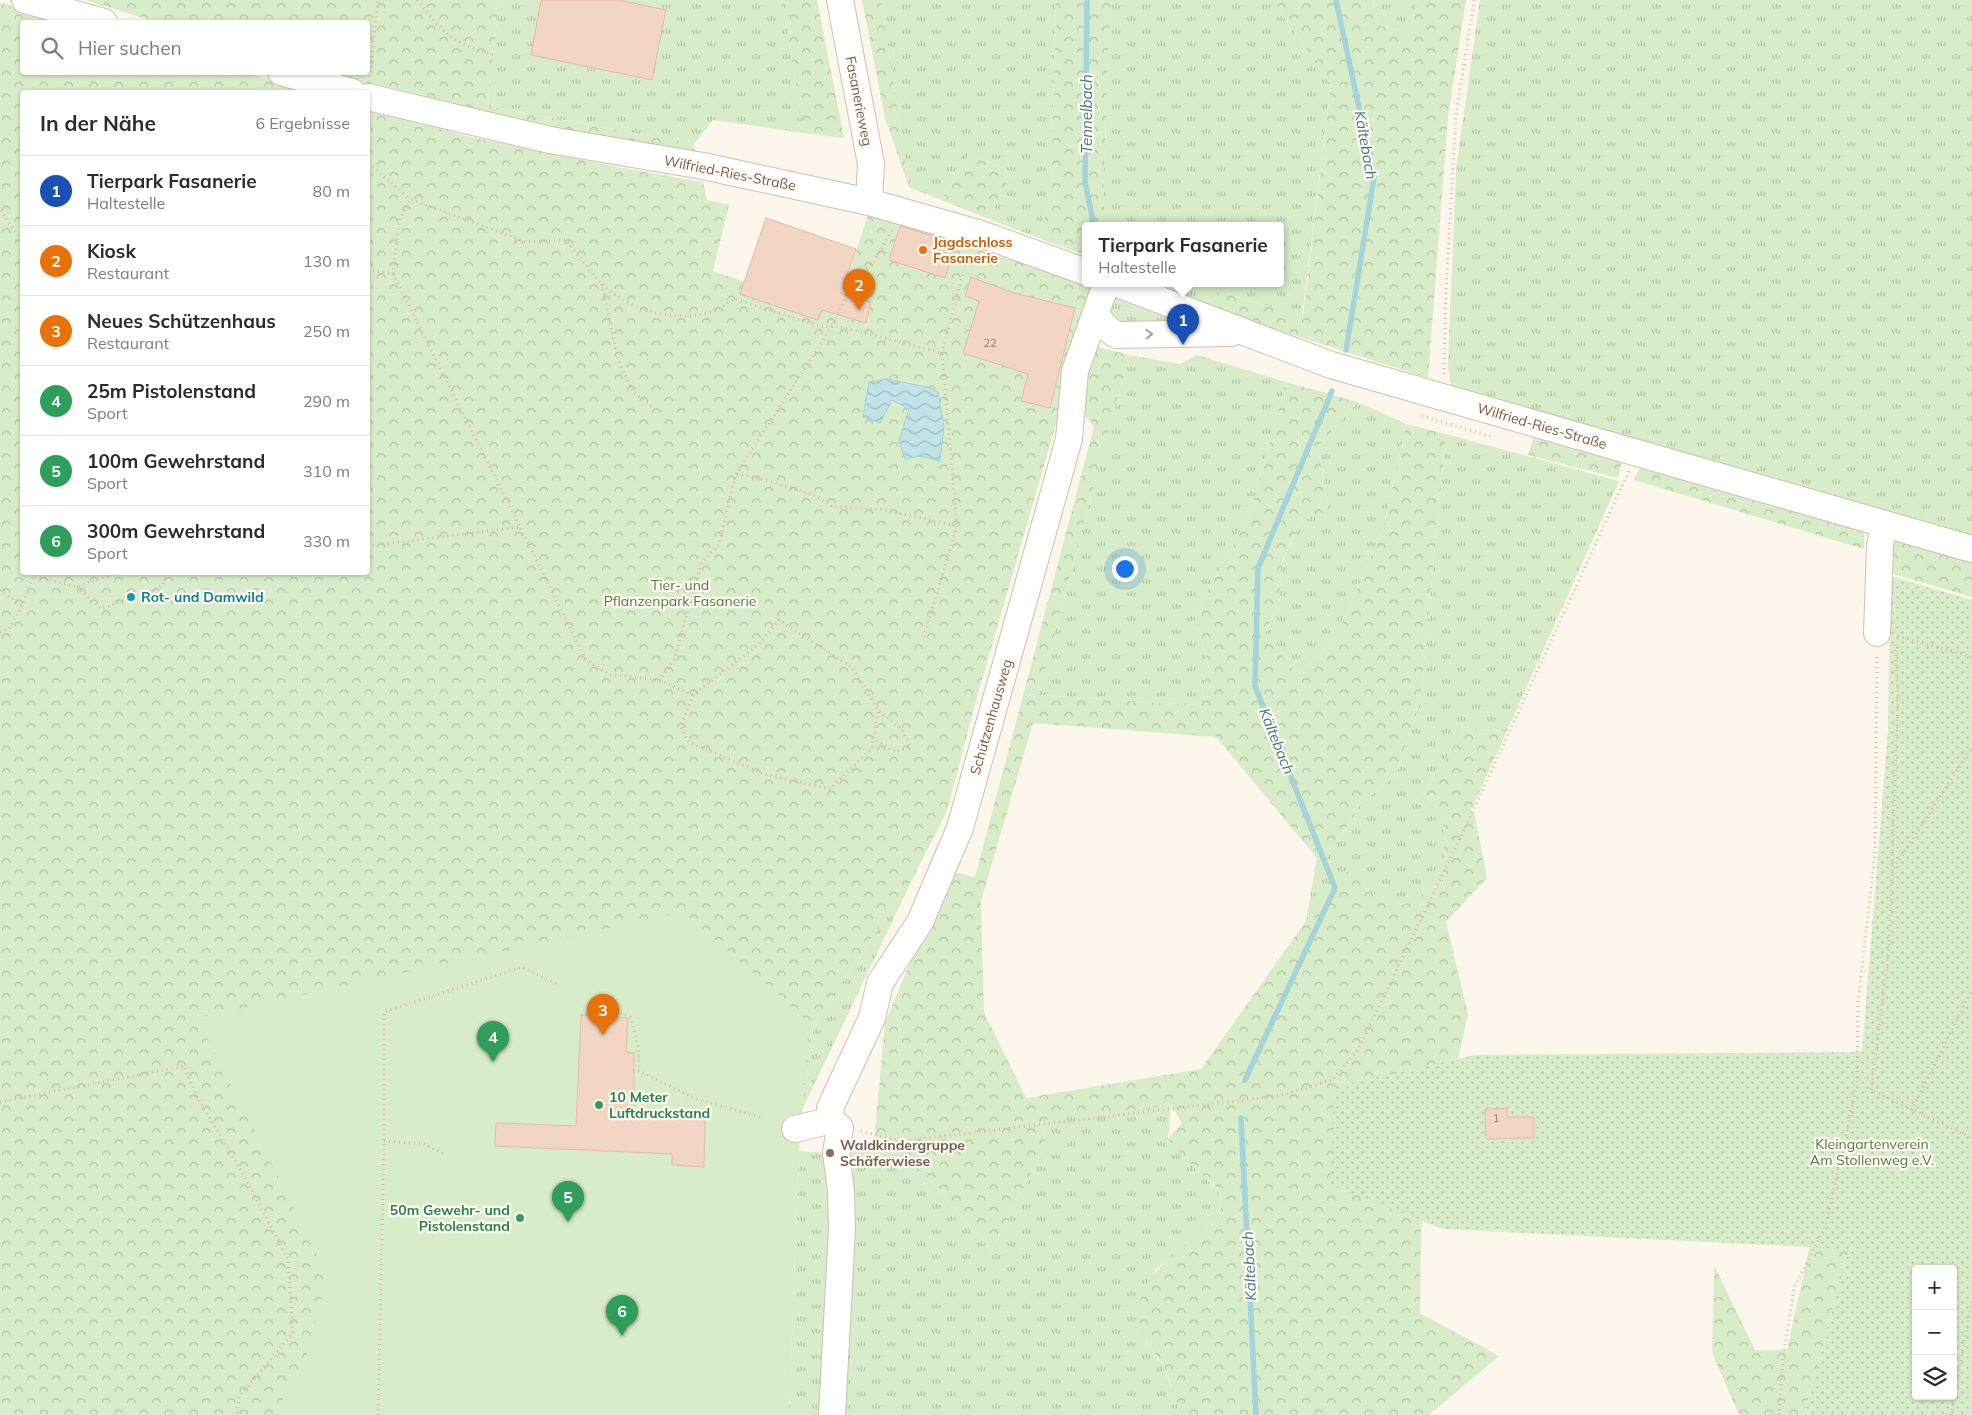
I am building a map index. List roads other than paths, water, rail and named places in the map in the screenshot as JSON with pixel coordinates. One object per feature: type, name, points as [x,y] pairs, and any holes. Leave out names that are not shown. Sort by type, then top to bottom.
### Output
[{"type":"street","points":[[25,0],[97,20]]},
{"type":"street","name":"Fasanerieweg","points":[[840,0],[871,164],[869,202]]},
{"type":"street","name":"Wilfried-Ries-Straße","points":[[291,75],[342,90]]},
{"type":"street","name":"Wilfried-Ries-Straße","points":[[370,98],[550,140],[703,166],[869,202],[980,234],[1082,271]]},
{"type":"street","name":"Schützenhausweg","points":[[832,1415],[842,1229],[841,1191],[836,1153],[842,1126],[830,1108],[872,1018],[880,983],[920,922],[960,828],[1069,439],[1072,426],[1073,380],[1105,287]]},
{"type":"street","name":"Wilfried-Ries-Straße","points":[[1126,287],[1331,365],[1444,399],[1533,422],[1972,549]]},
{"type":"street","points":[[1096,314],[1104,326],[1116,335],[1247,333]]},
{"type":"street","points":[[1877,633],[1880,546],[1884,524]]},
{"type":"street","points":[[795,1128],[842,1126]]},
{"type":"water","points":[[887,379],[931,388],[938,392],[944,427],[940,461],[919,456],[905,459],[899,441],[909,409],[892,400],[880,423],[863,417],[869,382]]},
{"type":"waterway","name":"Tennelbach","points":[[1087,0],[1085,182],[1093,222]]},
{"type":"waterway","name":"Kältebach","points":[[1336,0],[1374,178],[1346,350]]},
{"type":"waterway","name":"Kältebach","points":[[1245,1080],[1335,888],[1255,686],[1258,568],[1332,391]]},
{"type":"waterway","name":"Kältebach","points":[[1241,1118],[1256,1415]]},
{"type":"place","name":"Jagdschloss Fasanerie","points":[[923,250]]},
{"type":"place","name":"Kiosk","points":[[859,310]]},
{"type":"place","name":"Tierpark Fasanerie","points":[[1183,345]]},
{"type":"place","name":"Rot- und Damwild","points":[[131,597]]},
{"type":"place","name":"Neues Schützenhaus","points":[[603,1035]]},
{"type":"place","name":"25m Pistolenstand","points":[[493,1062]]},
{"type":"place","name":"10 Meter Luftdruckstand","points":[[599,1105]]},
{"type":"place","name":"Waldkindergruppe Schäferwiese","points":[[830,1153]]},
{"type":"place","name":"50m Gewehr- und Pistolenstand","points":[[520,1218]]},
{"type":"place","name":"100m Gewehrstand","points":[[568,1222]]},
{"type":"place","name":"300m Gewehrstand","points":[[622,1336]]},
{"type":"park label","name":"Tier- und Pflanzenpark Fasanerie","points":[[680,594]]},
{"type":"park label","name":"Kleingartenverein Am Stollenweg e.V.","points":[[1872,1152]]}]
